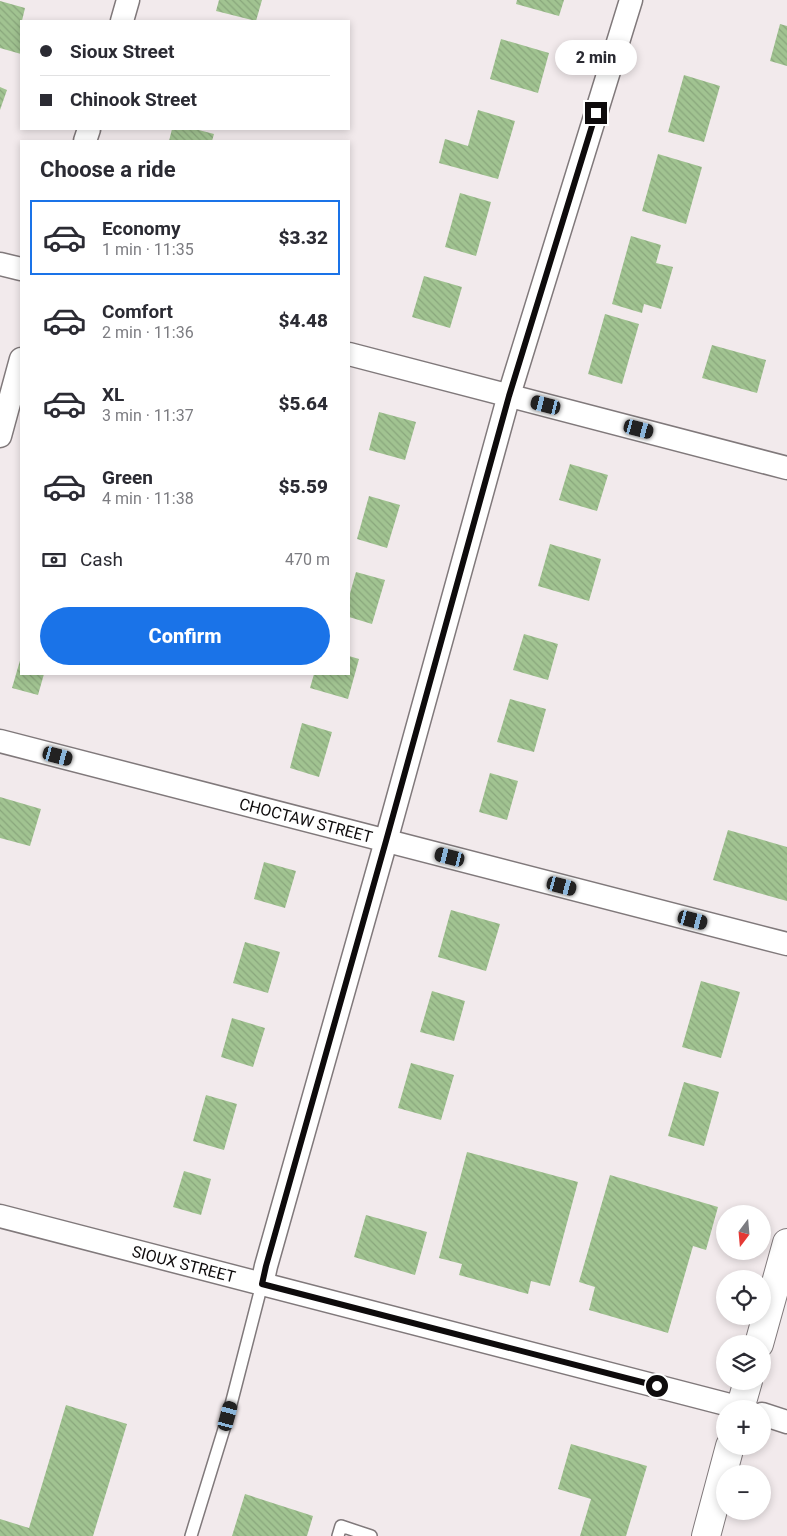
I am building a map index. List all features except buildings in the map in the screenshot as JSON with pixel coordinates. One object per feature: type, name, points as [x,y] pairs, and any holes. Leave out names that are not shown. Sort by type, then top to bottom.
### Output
[{"type":"street","points":[[122,20],[128,0]]},
{"type":"street","points":[[262,1284],[509,396],[631,0]]},
{"type":"street","points":[[0,264],[20,269]]},
{"type":"street","points":[[350,354],[787,468]]},
{"type":"street","points":[[0,436],[20,363]]},
{"type":"street","name":"CHOCTAW STREET","points":[[0,741],[787,944]]},
{"type":"street","name":"SIOUX STREET","points":[[0,1216],[716,1402]]},
{"type":"street","points":[[761,1335],[787,1243]]},
{"type":"street","name":"SIOUX STREET","points":[[771,1417],[787,1422]]},
{"type":"street","points":[[706,1536],[728,1455]]},
{"type":"lane","points":[[191,1536],[228,1416],[262,1284]]},
{"type":"lane","points":[[340,1531],[371,1536]]},
{"type":"route","points":[[596,113],[509,396],[262,1284],[657,1386]]}]
